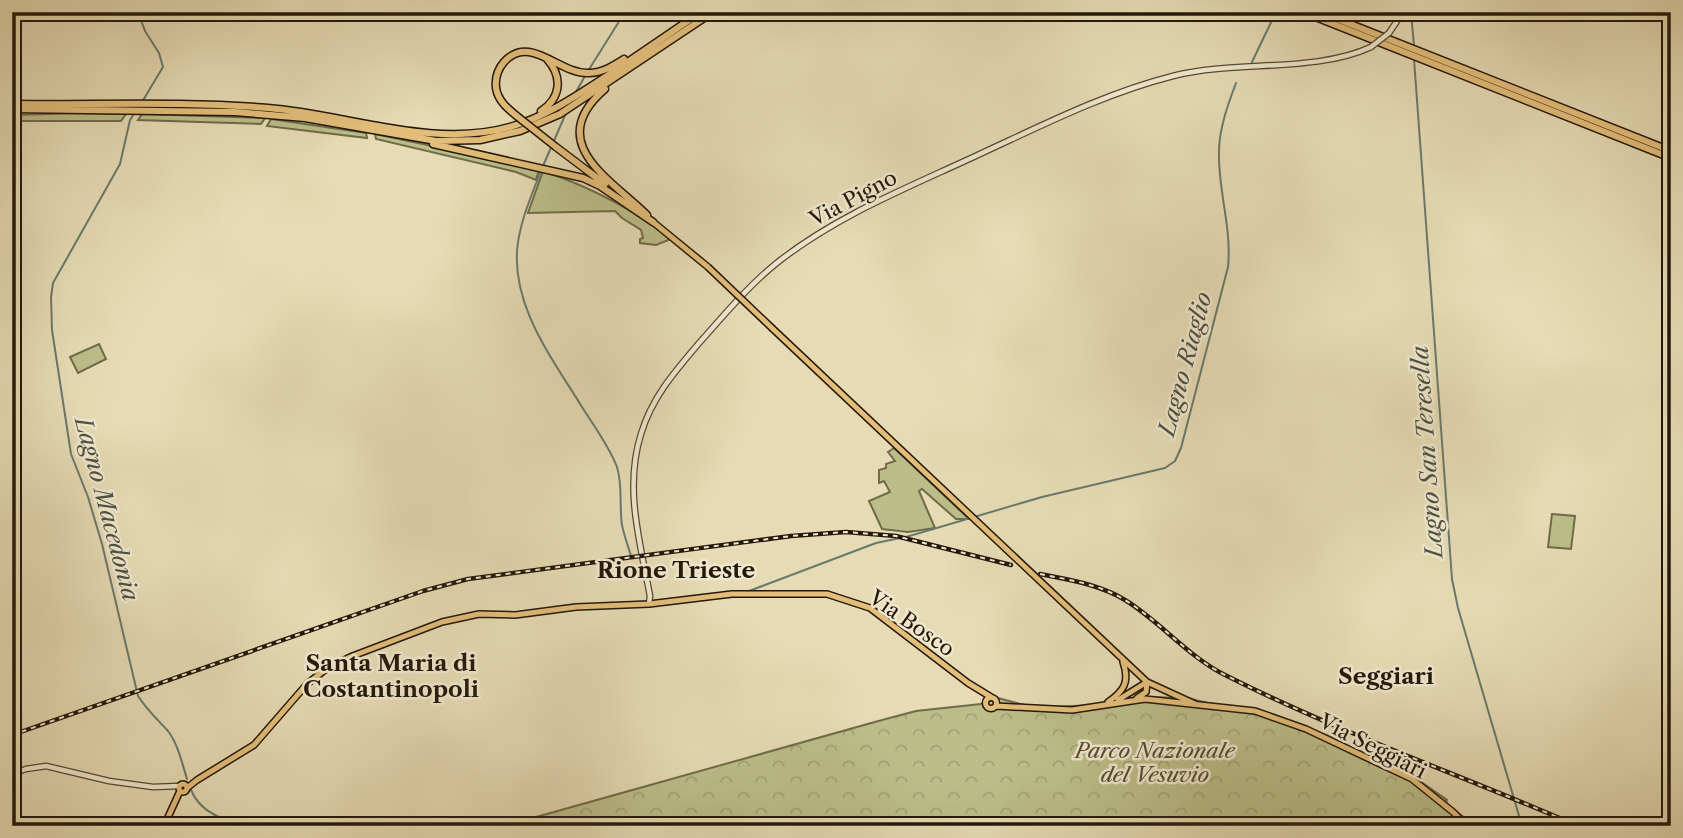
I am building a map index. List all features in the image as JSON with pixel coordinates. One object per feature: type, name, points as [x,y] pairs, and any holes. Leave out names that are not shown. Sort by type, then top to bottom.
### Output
[{"type":"highway","points":[[405,136],[451,142],[480,140],[520,131],[560,114],[581,93],[701,12]]},
{"type":"highway","points":[[13,107],[264,111],[438,134],[479,133],[517,125],[570,104],[713,12]]},
{"type":"highway","points":[[1303,12],[1671,158]]},
{"type":"highway","points":[[1320,12],[1671,151]]},
{"type":"highway","points":[[653,222],[592,166],[584,150],[581,133],[584,118],[596,97],[673,39]]},
{"type":"highway","points":[[653,222],[506,107],[498,95],[496,81],[500,67],[518,53],[534,52],[568,69],[591,73],[609,68],[660,40]]},
{"type":"highway","points":[[479,133],[528,117],[543,110],[553,101],[558,81],[554,67],[546,57]]},
{"type":"highway","points":[[13,107],[62,104],[128,108]]},
{"type":"highway","points":[[375,127],[547,168],[594,182],[653,222]]},
{"type":"main road","points":[[653,222],[708,267],[1147,682],[1146,692],[1134,699]]},
{"type":"main road","name":"Via Bosco","points":[[183,788],[254,746],[313,678],[350,657],[464,616],[515,615],[732,594],[835,595],[870,608],[991,699],[1016,706],[1072,709],[1134,699],[1255,711],[1294,725]]},
{"type":"main road","points":[[1104,705],[1124,690],[1128,676],[1122,659]]},
{"type":"main road","name":"Via Bosco","points":[[1116,702],[1140,684],[1147,682],[1195,704]]},
{"type":"main road","name":"Via Seggiari","points":[[1294,725],[1412,779],[1467,826]]},
{"type":"main road","points":[[164,826],[183,788]]},
{"type":"street","name":"Via Pigno","points":[[649,604],[650,596],[632,484],[641,434],[649,412],[670,376],[735,302],[776,263],[809,239],[859,210],[1103,98],[1205,69],[1342,58],[1371,47],[1389,33],[1403,12]]},
{"type":"street","points":[[12,775],[26,769],[46,766],[109,781],[183,788]]},
{"type":"green space","points":[[126,114],[121,121],[17,121],[16,115]]},
{"type":"green space","points":[[142,114],[265,118],[261,124],[138,120]]},
{"type":"green space","points":[[271,119],[366,133],[367,138],[267,126]]},
{"type":"green space","points":[[375,134],[539,170],[536,180],[516,172],[376,139]]},
{"type":"green space","points":[[543,171],[610,199],[671,239],[656,245],[640,243],[643,238],[641,230],[615,211],[528,213]]},
{"type":"green space","points":[[99,344],[106,359],[78,373],[70,357]]},
{"type":"green space","points":[[894,448],[969,519],[956,519],[922,489],[919,491],[935,528],[908,532],[882,529],[869,501],[890,492],[884,481],[879,483],[879,470],[895,461],[888,452]]},
{"type":"green space","points":[[1552,514],[1575,516],[1571,549],[1548,547]]},
{"type":"green space","name":"Parco Nazionale del Vesuvio","points":[[994,697],[1028,706],[1048,707],[1097,705],[1145,697],[1187,698],[1258,710],[1331,737],[1350,749],[1415,778],[1447,800],[1446,803],[1467,820],[1466,826],[504,826],[916,711],[981,704]]},
{"type":"waterway","name":"Lagno Macedonia","points":[[138,12],[145,31],[159,53],[163,67],[142,102]]},
{"type":"waterway","points":[[588,71],[625,12]]},
{"type":"waterway","name":"Lagno Riaglio","points":[[1252,62],[1276,12]]},
{"type":"waterway","points":[[1411,12],[1414,46]]},
{"type":"waterway","name":"Lagno San Teresella","points":[[1414,59],[1452,579],[1458,608],[1522,826]]},
{"type":"waterway","points":[[576,92],[585,76]]},
{"type":"waterway","name":"Lagno Riaglio","points":[[906,537],[1042,497],[1165,468],[1175,461],[1181,448],[1228,267],[1219,143],[1236,83]]},
{"type":"waterway","name":"Lagno Macedonia","points":[[135,112],[130,120],[120,164],[53,283],[52,330],[71,454],[102,544],[138,696],[171,736],[187,779]]},
{"type":"waterway","points":[[543,166],[566,113]]},
{"type":"waterway","points":[[541,171],[518,242],[520,287],[535,329],[606,444],[617,467],[622,525],[631,556]]},
{"type":"waterway","name":"Lagno Riaglio","points":[[749,591],[876,543],[900,538]]},
{"type":"waterway","points":[[191,790],[204,808],[237,826]]},
{"type":"railway","points":[[12,735],[423,591],[468,579],[791,536],[846,532],[896,536],[1011,565]]},
{"type":"railway","points":[[1040,574],[1084,583],[1125,600],[1213,668],[1270,697],[1578,826]]},
{"type":"district","name":"Rione Trieste","points":[[676,570]]},
{"type":"district","name":"Santa Maria di Costantinopoli","points":[[391,676]]},
{"type":"district","name":"Seggiari","points":[[1386,676]]}]
